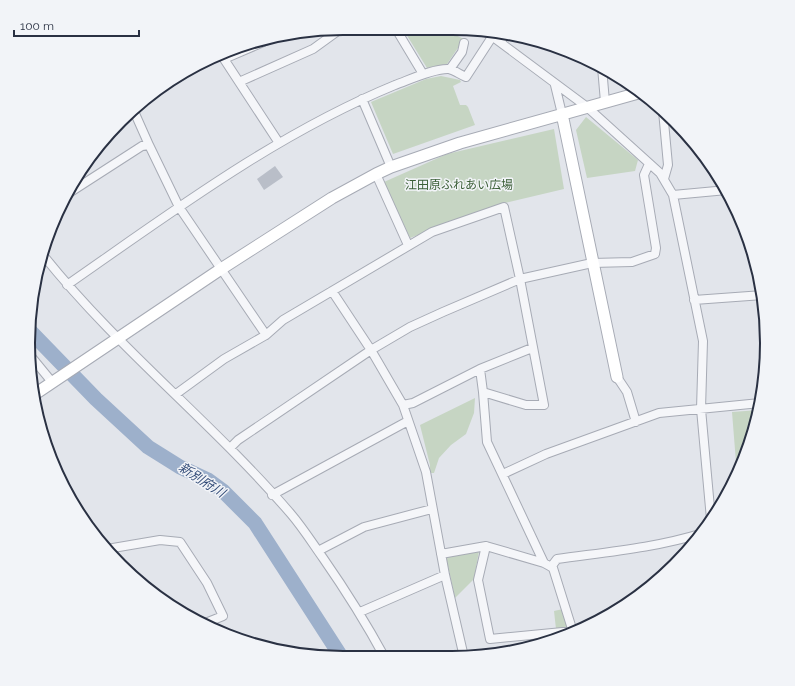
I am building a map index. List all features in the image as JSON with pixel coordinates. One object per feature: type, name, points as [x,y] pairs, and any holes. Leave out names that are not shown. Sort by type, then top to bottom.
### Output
[{"type":"street","points":[[400,35],[423,74]]},
{"type":"street","points":[[239,82],[313,49],[332,36]]},
{"type":"street","points":[[67,285],[179,207],[279,143],[362,99],[423,74],[450,69],[466,77],[491,38]]},
{"type":"street","points":[[505,40],[555,85],[587,107],[649,164],[664,179],[673,195],[703,341],[701,409],[711,509]]},
{"type":"street","points":[[450,69],[462,52],[464,43]]},
{"type":"street","points":[[234,55],[224,59],[279,143]]},
{"type":"street","points":[[603,74],[605,102]]},
{"type":"street","points":[[555,85],[617,377],[627,392],[636,422]]},
{"type":"street","points":[[39,391],[221,269],[332,198],[376,174],[391,167],[460,143],[633,94]]},
{"type":"street","points":[[362,99],[391,167]]},
{"type":"street","points":[[136,115],[179,207],[266,334]]},
{"type":"street","points":[[664,119],[668,165],[664,179]]},
{"type":"street","points":[[76,188],[142,146],[149,145]]},
{"type":"street","points":[[230,448],[238,440],[371,350],[410,327],[520,279],[592,263],[632,262],[655,254],[656,248],[644,175],[649,164]]},
{"type":"street","points":[[376,174],[408,245]]},
{"type":"street","points":[[673,195],[720,191]]},
{"type":"street","points":[[176,394],[224,359],[266,334],[283,320],[408,245],[432,232],[504,207],[520,279],[544,405],[526,405],[483,392]]},
{"type":"street","points":[[46,259],[67,285],[118,338],[230,448],[291,515],[360,612],[382,651]]},
{"type":"street","points":[[332,291],[371,350],[403,405],[426,472],[445,576],[462,650]]},
{"type":"street","points":[[694,300],[756,296]]},
{"type":"street","points":[[403,405],[413,403],[480,369],[532,348]]},
{"type":"street","points":[[36,362],[52,382]]},
{"type":"street","points":[[480,369],[487,442],[547,565]]},
{"type":"street","points":[[503,474],[554,451],[659,413],[754,404]]},
{"type":"street","points":[[272,495],[408,421]]},
{"type":"street","points":[[318,551],[364,527],[432,509]]},
{"type":"street","points":[[547,565],[557,558],[651,547],[691,537]]},
{"type":"street","points":[[113,548],[160,540],[180,542],[208,584],[223,616],[211,621]]},
{"type":"street","points":[[441,554],[486,546],[553,568],[572,627]]},
{"type":"street","points":[[486,546],[478,580],[490,639],[555,634]]},
{"type":"street","points":[[360,612],[445,576]]},
{"type":"green space","points":[[407,35],[456,35],[464,39],[447,64],[427,68]]},
{"type":"green space","name":"江田原ふれあい広場","points":[[441,76],[460,80],[461,82],[453,86],[460,105],[466,105],[468,107],[475,125],[393,154],[371,102],[426,79]]},
{"type":"green space","points":[[586,117],[638,160],[635,171],[587,178],[576,130]]},
{"type":"green space","name":"江田原ふれあい広場","points":[[554,129],[564,189],[501,204],[410,238],[384,182],[447,154]]},
{"type":"green space","points":[[475,398],[474,413],[466,434],[451,445],[439,458],[434,473],[430,473],[430,465],[420,425]]},
{"type":"green space","points":[[753,410],[750,423],[736,463],[732,412]]},
{"type":"green space","points":[[479,551],[474,579],[455,598],[446,557]]},
{"type":"green space","points":[[563,609],[568,628],[556,629],[554,611]]},
{"type":"building","points":[[275,166],[283,177],[264,190],[257,179]]},
{"type":"waterway","name":"新別府川","points":[[35,336],[96,399],[148,447],[180,467],[208,480],[223,491],[255,523],[337,651]]}]
